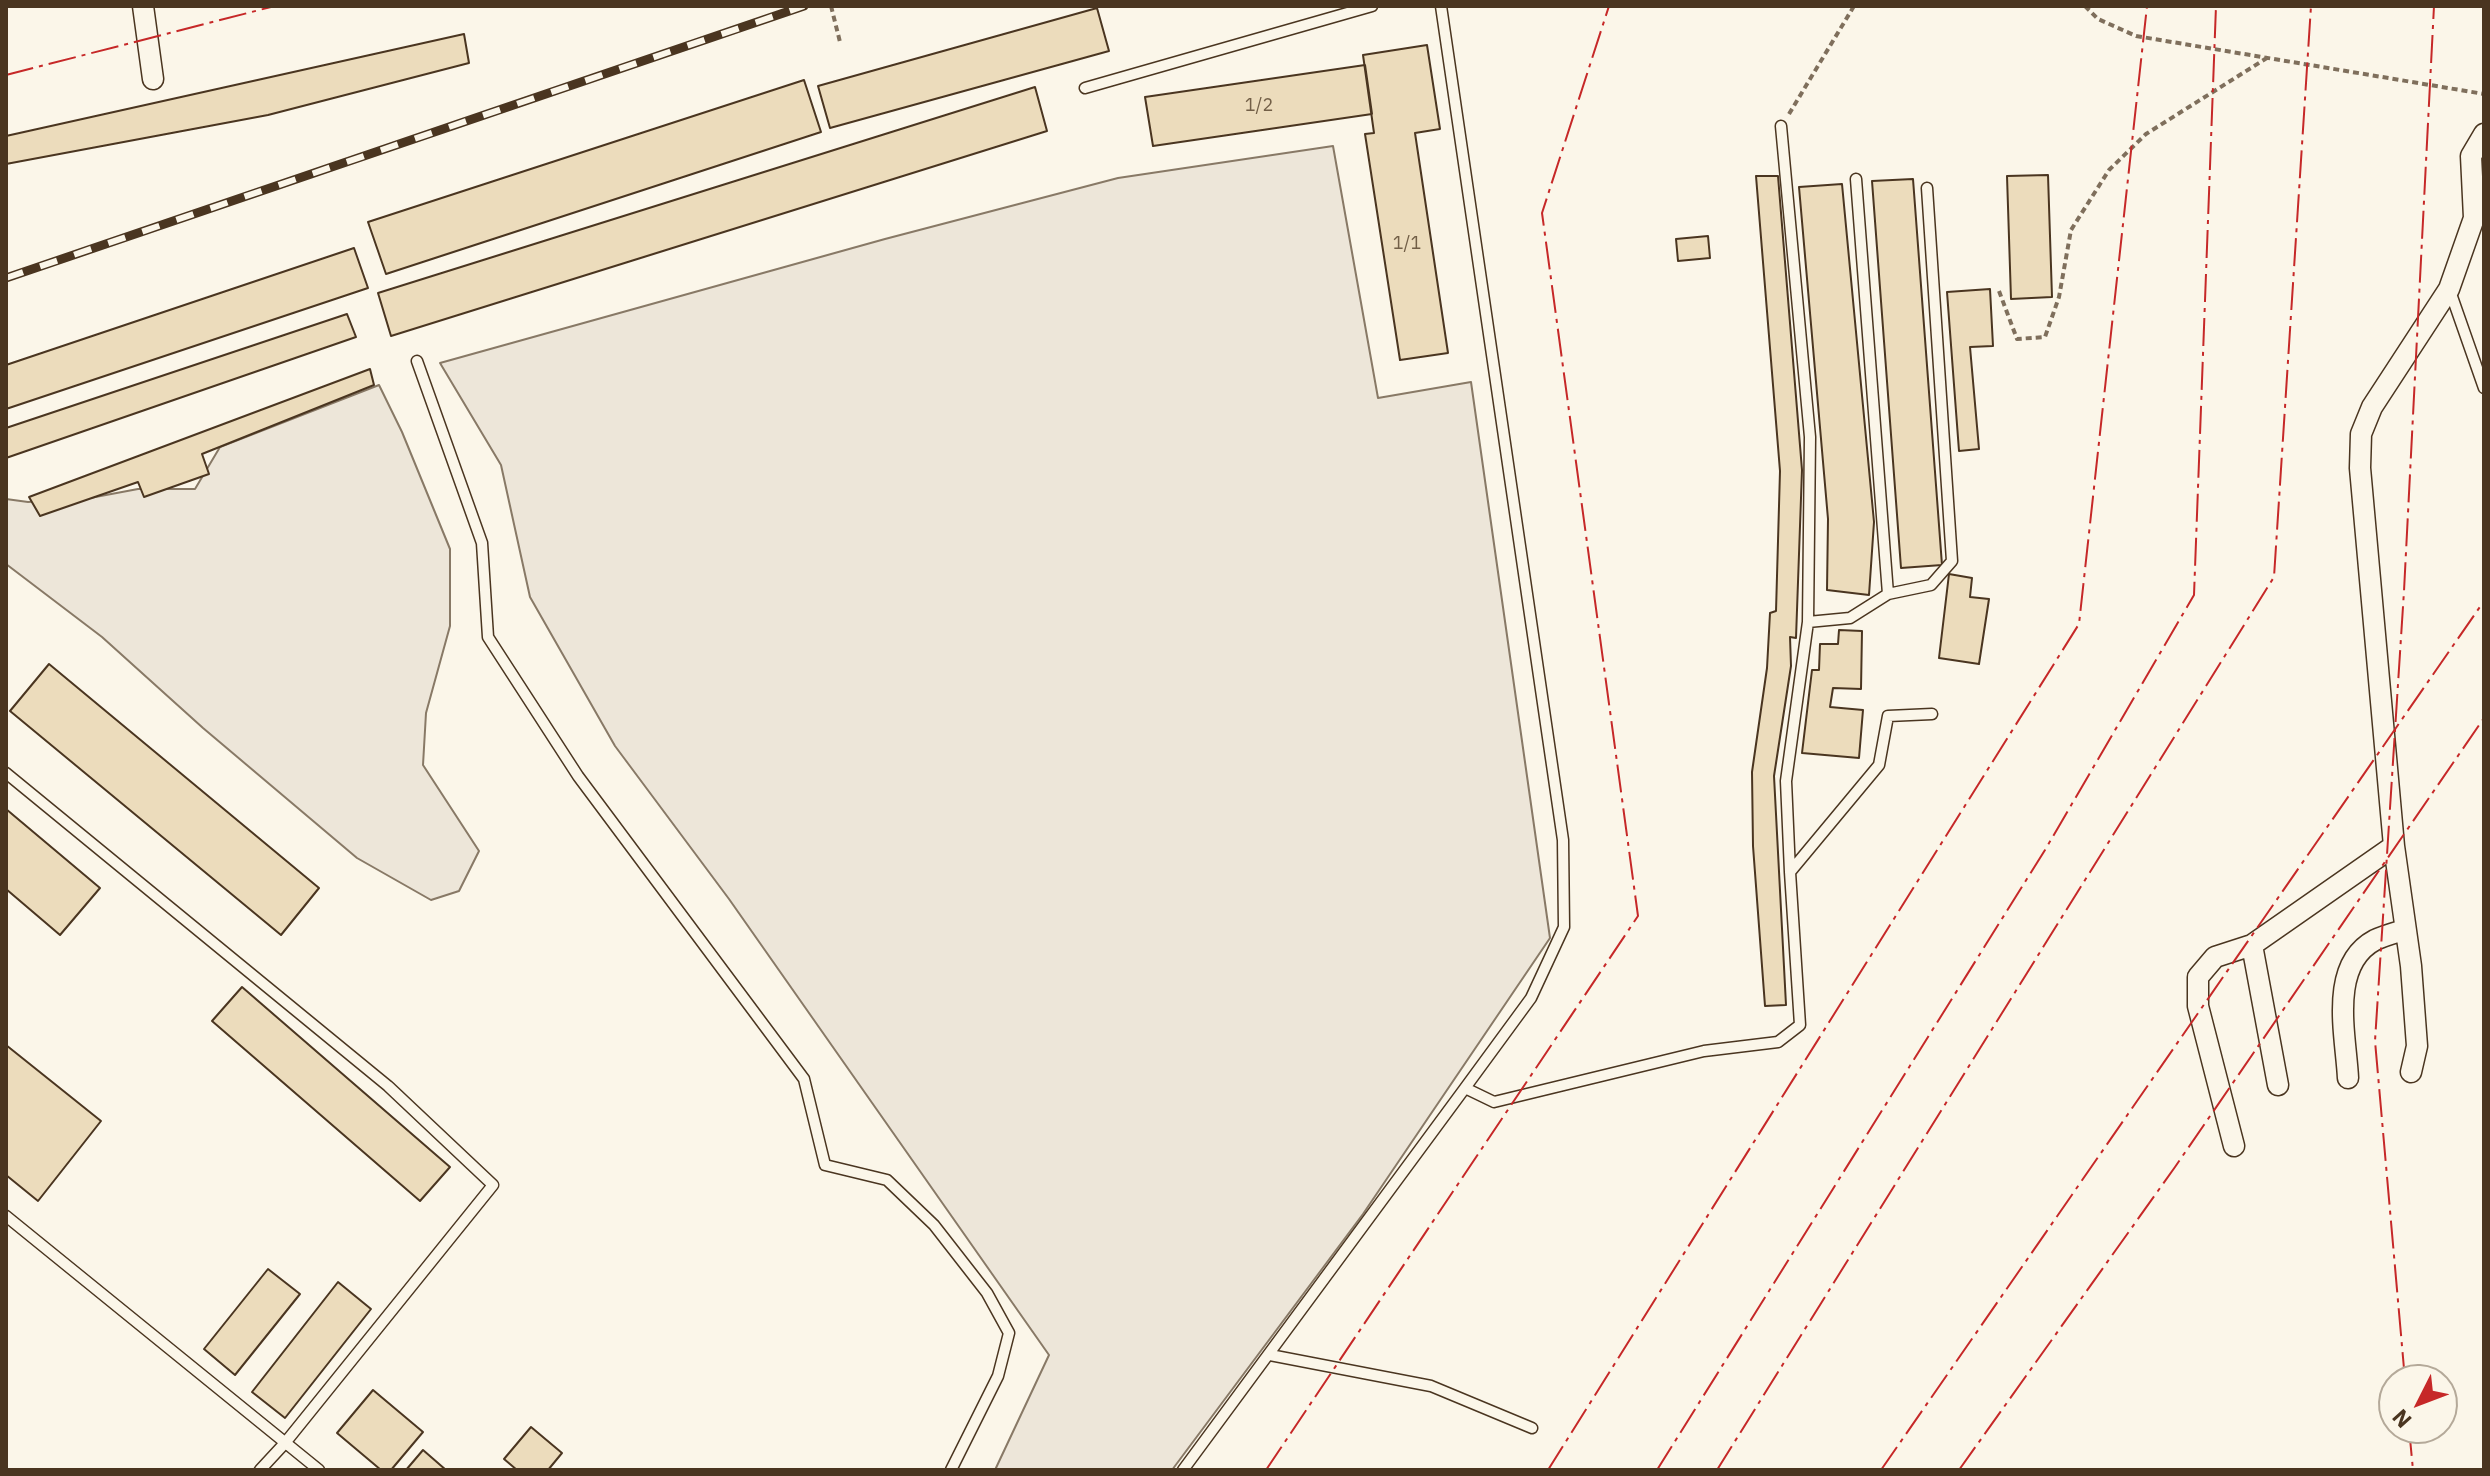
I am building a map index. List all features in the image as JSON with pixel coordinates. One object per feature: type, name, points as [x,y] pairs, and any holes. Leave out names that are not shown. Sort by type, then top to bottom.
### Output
[{"type":"street","points":[[143,6],[153,79]]},
{"type":"street","points":[[2411,1072],[2417,1046],[2411,966],[2394,846],[2360,468],[2361,434],[2372,407],[2449,289],[2474,218],[2471,156],[2484,134]]},
{"type":"street","points":[[2234,1146],[2198,1006],[2198,977],[2215,957],[2252,945],[2394,846]]},
{"type":"street","points":[[2348,1078],[2343,987],[2355,957],[2373,941],[2404,930]]},
{"type":"street","points":[[2252,945],[2278,1085]]},
{"type":"lane","points":[[1085,88],[1372,6]]},
{"type":"lane","points":[[1183,1470],[1531,998],[1564,927],[1563,840],[1441,6]]},
{"type":"lane","points":[[1465,1088],[1494,1102],[1704,1051],[1778,1042],[1800,1025],[1786,781],[1808,622],[1810,437],[1781,126]]},
{"type":"lane","points":[[1856,179],[1888,594]]},
{"type":"lane","points":[[1808,622],[1850,618],[1888,594],[1931,585],[1952,561],[1927,188]]},
{"type":"lane","points":[[2449,289],[2484,388]]},
{"type":"lane","points":[[417,361],[482,543],[488,637],[578,776],[804,1079],[825,1165],[887,1180],[934,1225],[987,1293],[1009,1333],[998,1376],[951,1470]]},
{"type":"lane","points":[[1790,872],[1879,765],[1888,716],[1932,714]]},
{"type":"lane","points":[[6,773],[388,1086],[493,1185],[260,1470]]},
{"type":"lane","points":[[6,1216],[319,1470]]},
{"type":"lane","points":[[1270,1355],[1431,1386],[1532,1428]]},
{"type":"path","points":[[831,6],[840,42]]},
{"type":"path","points":[[1781,126],[1854,6]]},
{"type":"path","points":[[2085,6],[2098,19],[2136,36],[2484,94]]},
{"type":"path","points":[[1999,291],[2017,339],[2045,337],[2059,297],[2071,230],[2109,170],[2146,134],[2270,56]]},
{"type":"shaded area","points":[[1333,146],[1378,398],[1471,382],[1550,938],[1363,1214],[1172,1470],[995,1470],[1049,1355],[729,899],[615,746],[530,597],[501,465],[440,363],[885,239],[1118,178]]},
{"type":"shaded area","points":[[379,385],[402,432],[450,549],[450,626],[426,713],[423,765],[479,851],[459,891],[431,900],[357,858],[203,728],[102,637],[6,564],[6,499],[28,502],[90,498],[138,489],[195,489],[220,447]]},
{"type":"building","points":[[1097,8],[1109,51],[830,128],[818,86]]},
{"type":"building","points":[[464,34],[469,63],[268,115],[6,164],[6,136]]},
{"type":"building","points":[[1427,45],[1440,129],[1415,133],[1448,353],[1400,360],[1365,134],[1374,133],[1363,55]]},
{"type":"building","points":[[1365,65],[1372,114],[1153,146],[1145,97]]},
{"type":"building","points":[[804,80],[821,132],[386,274],[368,222]]},
{"type":"building","points":[[1035,87],[1047,131],[391,336],[378,293]]},
{"type":"building","points":[[2048,175],[2052,297],[2011,299],[2007,176]]},
{"type":"building","points":[[1756,176],[1778,176],[1802,470],[1796,638],[1790,637],[1791,666],[1774,776],[1786,1005],[1765,1006],[1753,846],[1752,772],[1767,668],[1770,613],[1776,611],[1780,471]]},
{"type":"building","points":[[1913,179],[1942,565],[1901,568],[1872,181]]},
{"type":"building","points":[[1842,184],[1874,522],[1869,595],[1827,590],[1828,519],[1799,187]]},
{"type":"building","points":[[1708,236],[1710,258],[1678,261],[1676,239]]},
{"type":"building","points":[[354,248],[368,288],[6,409],[6,365]]},
{"type":"building","points":[[1990,289],[1993,346],[1970,347],[1979,449],[1959,451],[1947,292]]},
{"type":"building","points":[[347,314],[356,337],[6,458],[6,428]]},
{"type":"building","points":[[370,369],[374,385],[202,454],[209,474],[144,497],[138,482],[40,516],[29,497]]},
{"type":"building","points":[[1949,574],[1972,578],[1970,597],[1989,599],[1979,664],[1939,658]]},
{"type":"building","points":[[1839,630],[1862,631],[1861,689],[1833,688],[1830,707],[1863,710],[1859,758],[1802,753],[1812,670],[1819,670],[1820,644],[1838,644]]},
{"type":"building","points":[[49,664],[319,888],[281,935],[10,711]]},
{"type":"building","points":[[6,809],[100,888],[60,935],[6,889]]},
{"type":"building","points":[[242,987],[450,1167],[420,1201],[212,1021]]},
{"type":"building","points":[[6,1045],[101,1121],[38,1201],[6,1175]]},
{"type":"building","points":[[268,1269],[300,1294],[235,1375],[204,1349]]},
{"type":"building","points":[[338,1282],[371,1309],[285,1418],[252,1392]]},
{"type":"building","points":[[373,1390],[423,1432],[391,1470],[381,1470],[337,1433]]},
{"type":"building","points":[[531,1427],[562,1453],[548,1470],[517,1470],[504,1459]]},
{"type":"building","points":[[423,1450],[446,1470],[406,1470]]},
{"type":"railway","points":[[6,278],[804,6]]},
{"type":"power","points":[[6,75],[275,6]]},
{"type":"power","points":[[1266,1470],[1638,916],[1542,213],[1609,6]]},
{"type":"power","points":[[1548,1470],[2079,624],[2147,6]]},
{"type":"power","points":[[1657,1470],[2045,850],[2194,595],[2216,6]]},
{"type":"power","points":[[1717,1470],[2274,577],[2311,6]]},
{"type":"power","points":[[2404,1364],[2375,1041],[2404,591],[2434,6]]},
{"type":"power","points":[[1881,1470],[2484,601]]},
{"type":"power","points":[[1959,1470],[2175,1167],[2484,718]]},
{"type":"power","points":[[2411,1444],[2413,1470]]}]
